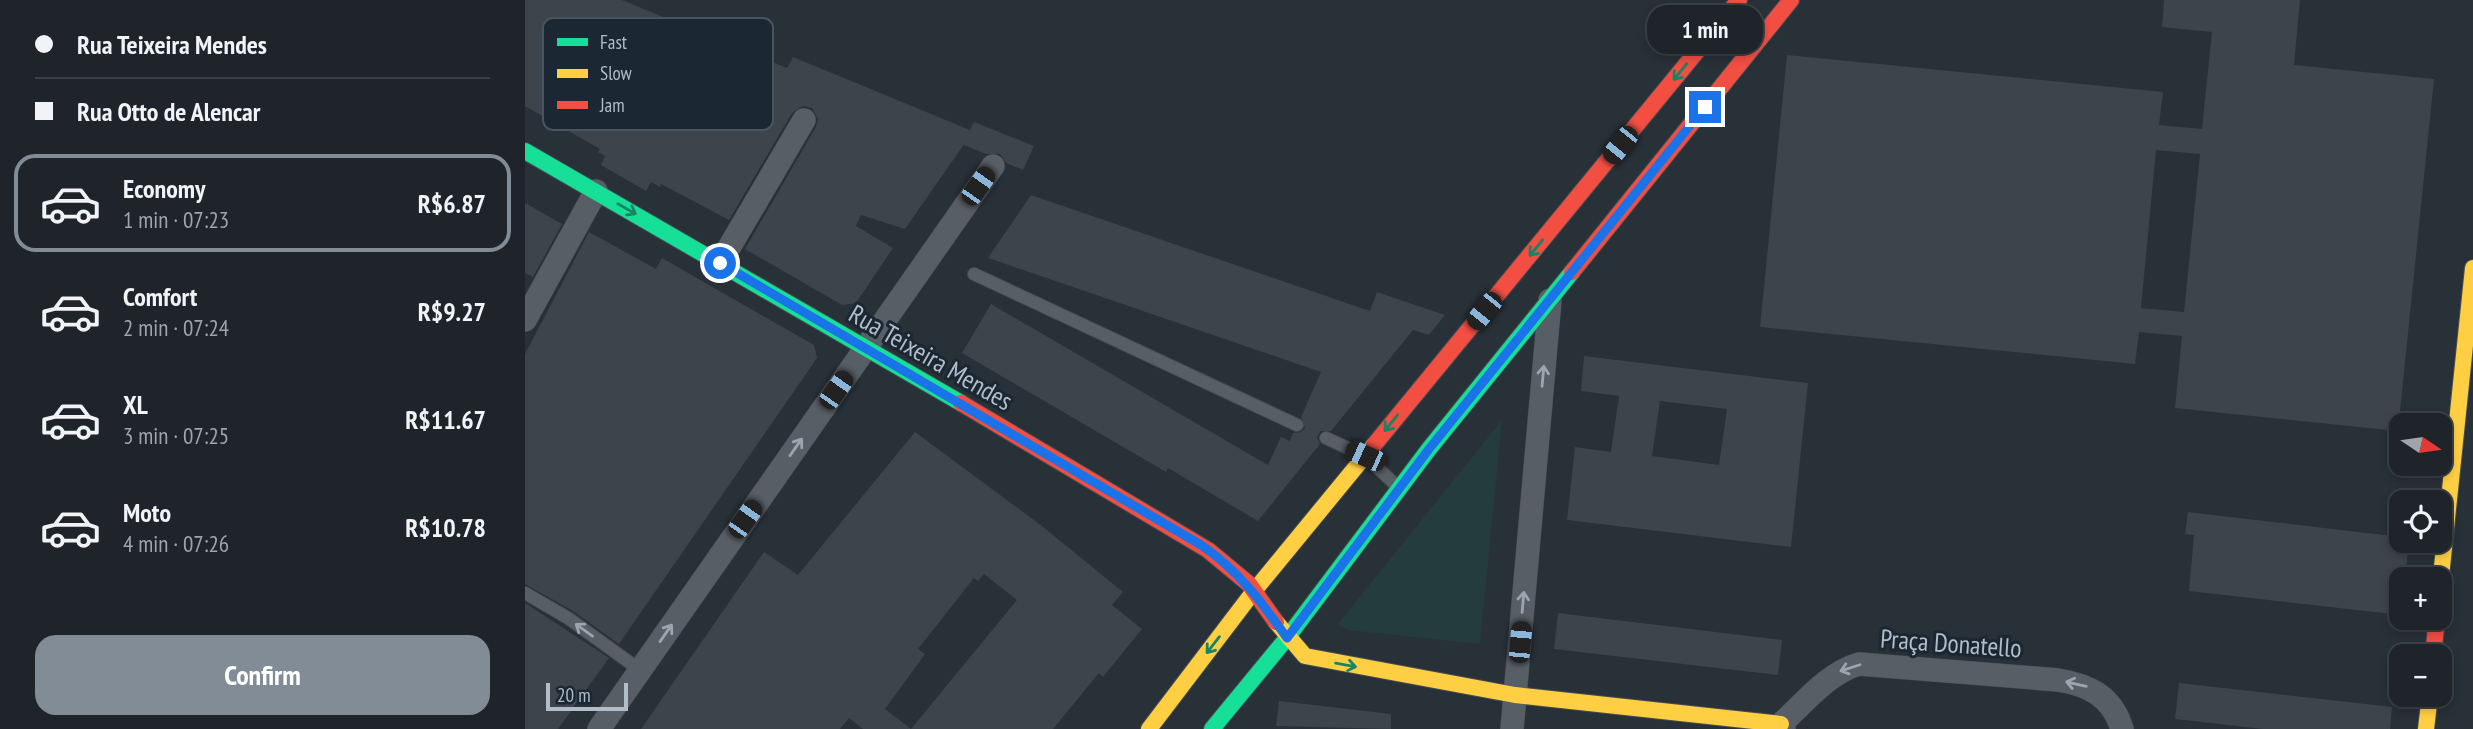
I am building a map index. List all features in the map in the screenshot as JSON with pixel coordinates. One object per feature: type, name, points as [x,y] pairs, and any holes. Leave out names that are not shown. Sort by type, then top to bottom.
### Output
[{"type":"main road","points":[[1149,729],[1254,591],[1739,0]]},
{"type":"main road","points":[[1212,729],[1287,638],[1400,488],[1791,0]]},
{"type":"main road","name":"Rua Teixeira Mendes","points":[[525,151],[866,346],[1201,545],[1228,563],[1254,591],[1287,638],[1305,656],[1515,695],[1782,726]]},
{"type":"main road","points":[[2442,567],[2473,268]]},
{"type":"main road","points":[[2426,729],[2429,707]]},
{"type":"street","points":[[720,263],[804,120]]},
{"type":"street","points":[[599,729],[993,166]]},
{"type":"street","points":[[525,320],[596,191]]},
{"type":"street","points":[[1511,729],[1550,300]]},
{"type":"street","name":"Praça Donatello","points":[[1782,726],[1843,669],[1859,664],[2058,680],[2085,685],[2102,696],[2122,729]]},
{"type":"lane","points":[[974,274],[1297,425]]},
{"type":"lane","points":[[1326,438],[1365,456],[1400,488]]},
{"type":"lane","points":[[525,593],[568,618],[640,670]]},
{"type":"green space","points":[[1502,420],[1480,644],[1347,630],[1338,624]]},
{"type":"building","points":[[525,0],[622,0],[666,18],[543,18],[543,116],[525,106]]},
{"type":"building","points":[[2164,0],[2300,0],[2294,65],[2434,79],[2400,413],[2389,413],[2389,430],[2175,408],[2182,336],[2139,332],[2135,364],[1760,327],[1787,55],[2163,92],[2159,125],[2202,129],[2212,32],[2162,27]],"holes":[[[2156,150],[2200,154],[2184,312],[2141,308]]]},
{"type":"building","points":[[793,57],[970,130],[974,122],[1034,146],[1023,170],[1006,163],[1000,154],[986,154],[964,145],[965,143],[905,229],[861,215],[856,226],[893,248],[856,303],[842,305],[745,249],[816,127],[818,119],[812,108],[803,106],[792,113],[729,220],[661,184],[660,187],[651,182],[646,191],[601,165],[605,156],[598,152],[600,149],[567,130],[773,130],[773,62],[787,68]]},
{"type":"building","points":[[1031,195],[1370,311],[1377,292],[1445,315],[1429,335],[1413,330],[1331,431],[1320,431],[1317,438],[1320,444],[1258,521],[1168,468],[1166,472],[962,353],[991,304],[1268,465],[1281,437],[1290,441],[1293,433],[1301,432],[1305,428],[1301,417],[1321,372],[988,258]]},
{"type":"building","points":[[525,203],[562,224],[533,277],[525,273]]},
{"type":"building","points":[[589,232],[656,269],[662,258],[814,345],[817,358],[619,644],[573,611],[525,584],[525,354]]},
{"type":"building","points":[[1584,356],[1808,383],[1791,547],[1567,520],[1575,447],[1611,452],[1619,396],[1581,391]],"holes":[[[1660,401],[1727,409],[1719,465],[1652,456]]]},
{"type":"building","points":[[915,432],[1042,526],[1123,592],[1112,605],[1142,629],[1103,677],[1099,673],[1053,729],[911,729],[863,729],[849,718],[840,729],[641,729],[764,552],[798,575]],"holes":[[[984,574],[1017,600],[911,729],[885,709],[925,654],[918,649],[974,578],[978,581]]]},
{"type":"building","points":[[2188,512],[2389,536],[2389,553],[2408,553],[2406,567],[2389,567],[2389,614],[2189,591],[2194,535],[2185,534]]},
{"type":"building","points":[[525,603],[609,658],[558,729],[525,729]]},
{"type":"building","points":[[1558,613],[1782,640],[1778,675],[1554,649]]},
{"type":"building","points":[[2179,683],[2392,707],[2390,729],[2263,729],[2175,719]]},
{"type":"building","points":[[1279,701],[1391,714],[1391,729],[1276,726]]},
{"type":"traffic: fast","points":[[525,151],[961,403]]},
{"type":"traffic: fast","points":[[1212,729],[1287,638],[1429,449],[1572,272]]},
{"type":"traffic: slow","points":[[2442,567],[2473,268]]},
{"type":"traffic: slow","points":[[1149,729],[1254,591],[1374,445]]},
{"type":"traffic: slow","points":[[1276,622],[1305,656],[1515,695],[1781,724]]},
{"type":"traffic: slow","points":[[2426,729],[2429,707]]},
{"type":"traffic: jam","points":[[1374,445],[1739,0]]},
{"type":"traffic: jam","points":[[1572,272],[1791,0]]},
{"type":"traffic: jam","points":[[961,403],[1208,550],[1249,584],[1276,622]]},
{"type":"traffic: jam","points":[[2434,644],[2436,630]]},
{"type":"route","points":[[720,263],[866,346],[1201,545],[1228,563],[1254,591],[1287,638],[1429,449],[1705,107]]}]
